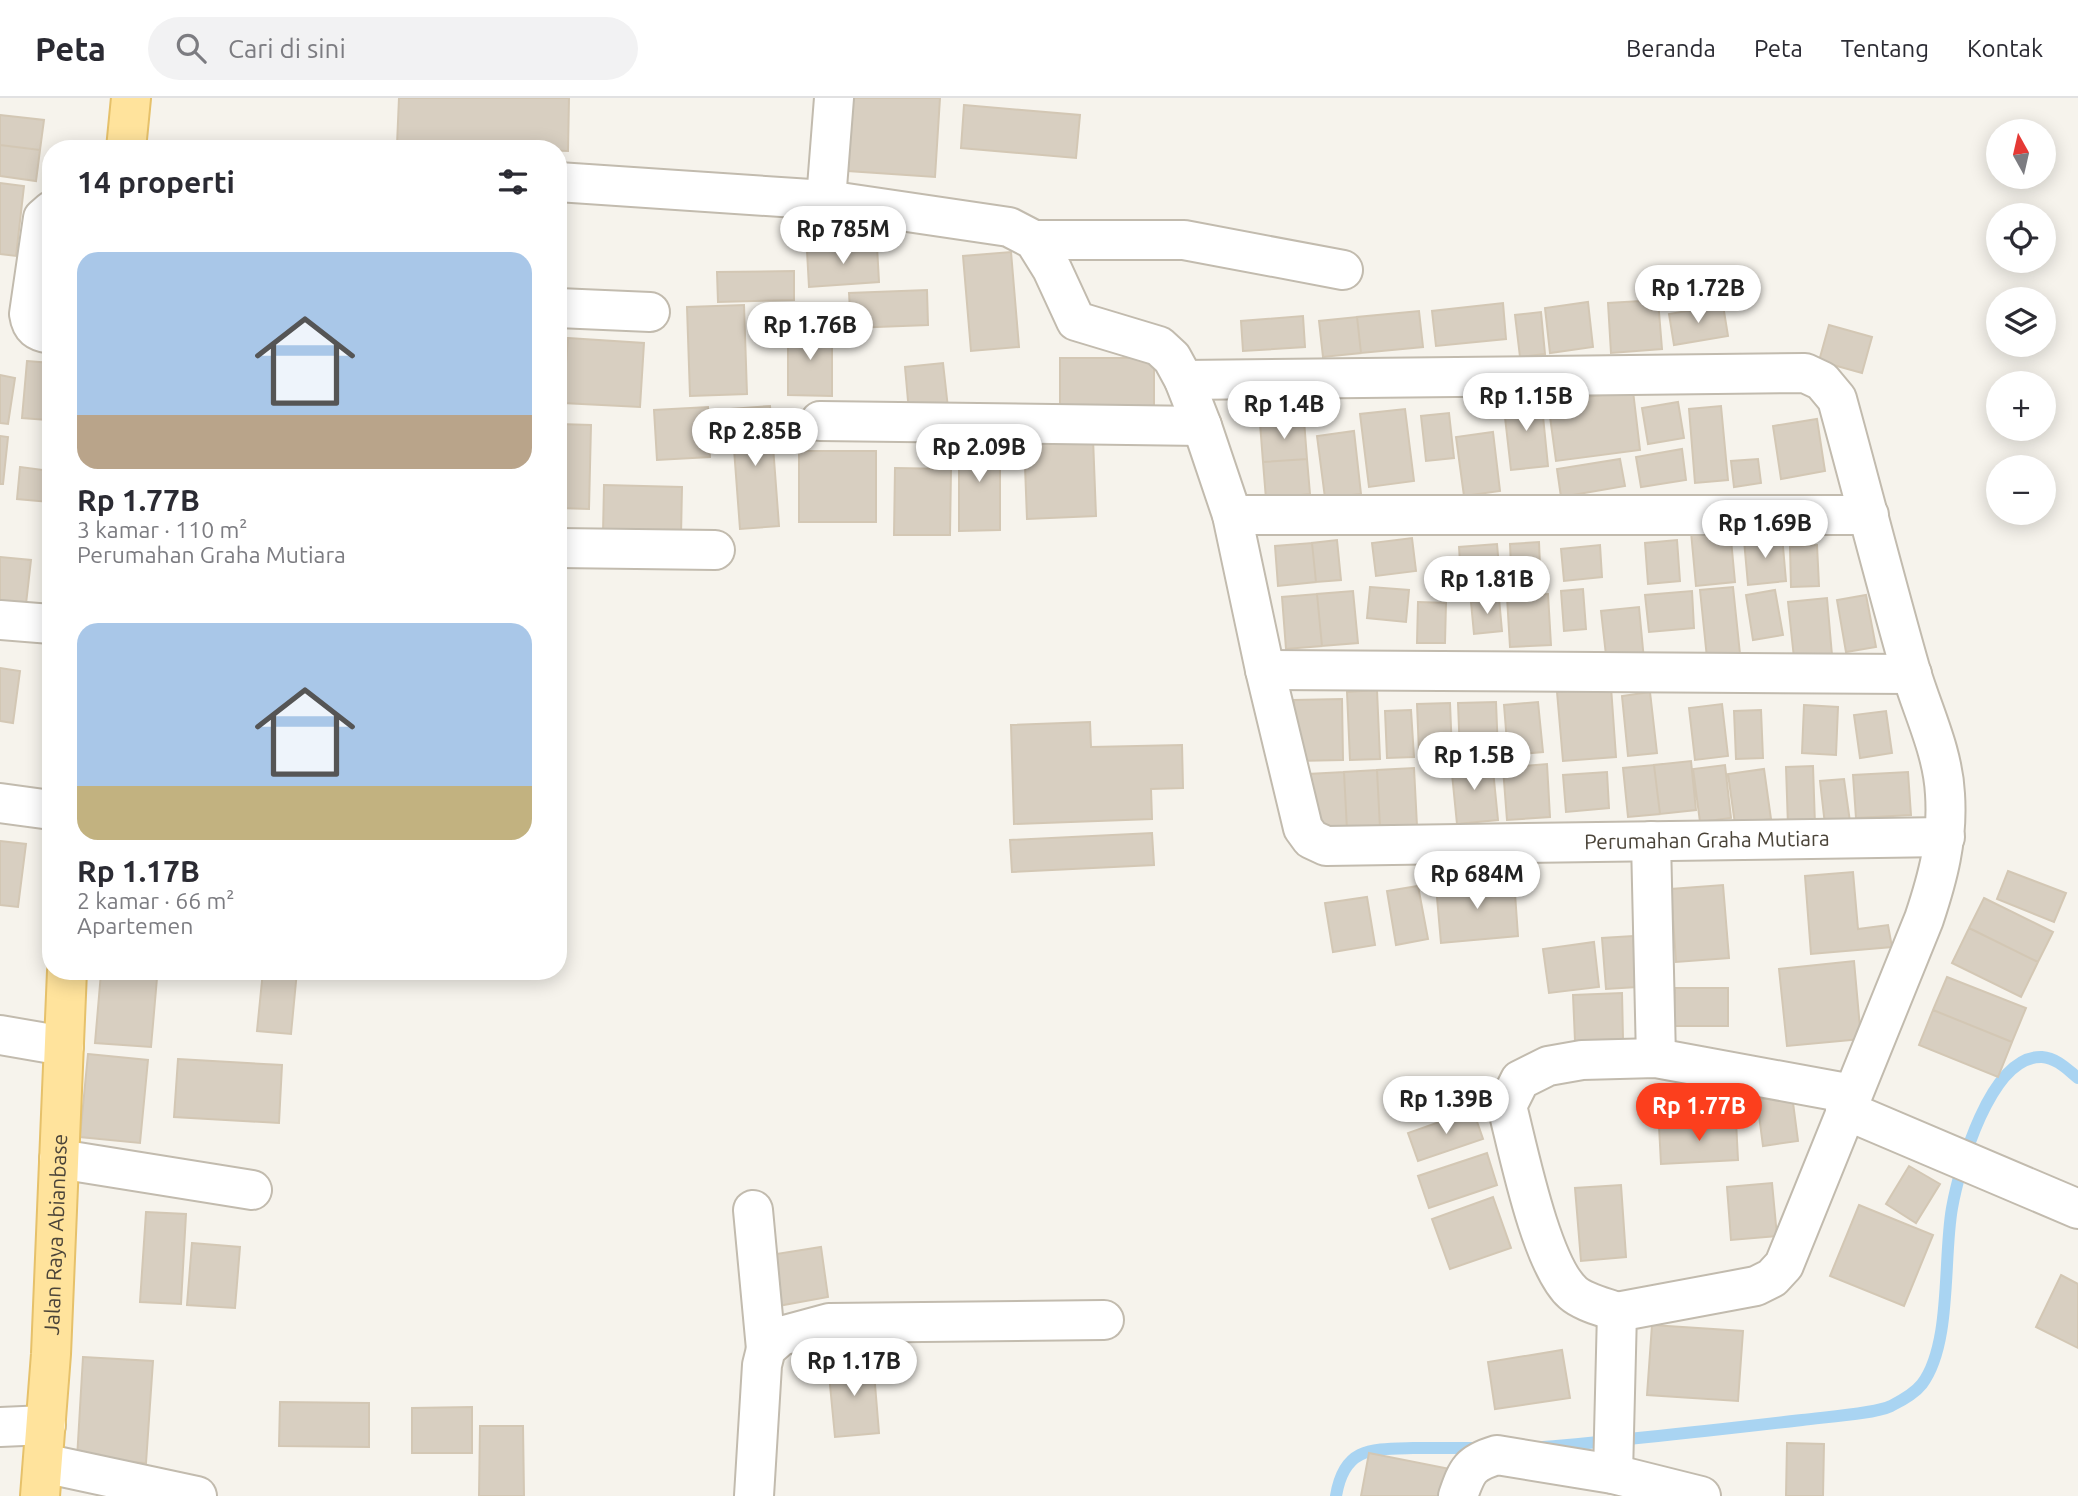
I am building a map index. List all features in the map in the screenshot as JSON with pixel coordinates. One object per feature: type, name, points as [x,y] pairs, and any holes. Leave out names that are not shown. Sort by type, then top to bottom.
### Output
[{"type":"main road","points":[[127,140],[131,98]]},
{"type":"main road","name":"Jalan Raya Abianbase","points":[[41,1480],[60,1159],[67,980]]},
{"type":"street","points":[[826,200],[834,98]]},
{"type":"street","points":[[567,183],[826,200],[1009,227],[1034,240],[1184,240],[1343,270]]},
{"type":"street","points":[[42,225],[29,313],[30,324],[42,333]]},
{"type":"street","name":"Perumahan Graha Mutiara","points":[[1034,240],[1052,269],[1076,321],[1159,346],[1172,358],[1184,380],[1232,515],[1265,670],[1303,828],[1311,839],[1326,846],[1945,837]]},
{"type":"street","points":[[567,308],[650,312]]},
{"type":"street","points":[[1184,380],[1805,373],[1822,381],[1837,399],[1912,674],[1939,760],[1945,792],[1945,837],[1939,876],[1924,919],[1848,1102],[1784,1265],[1772,1278],[1756,1286],[1617,1312],[1573,1293],[1554,1267],[1539,1226],[1507,1106],[1520,1080],[1548,1066],[1582,1060],[1656,1058],[1848,1102],[1950,1154],[2078,1209]]},
{"type":"street","points":[[820,421],[1202,426]]},
{"type":"street","points":[[1232,515],[1869,515]]},
{"type":"street","points":[[567,548],[715,550]]},
{"type":"street","points":[[0,620],[42,623]]},
{"type":"street","points":[[1265,670],[1912,674]]},
{"type":"street","points":[[0,803],[42,809]]},
{"type":"street","points":[[1651,841],[1656,1058]]},
{"type":"street","points":[[0,1035],[64,1046]]},
{"type":"street","points":[[60,1159],[252,1190]]},
{"type":"street","points":[[753,1210],[766,1349],[762,1366],[754,1496]]},
{"type":"street","points":[[1613,1474],[1617,1312]]},
{"type":"street","points":[[766,1349],[780,1336],[829,1323],[1104,1320]]},
{"type":"street","points":[[0,1427],[46,1425]]},
{"type":"street","points":[[1458,1496],[1466,1472],[1480,1460],[1497,1455],[1613,1474],[1701,1496]]},
{"type":"street","points":[[41,1480],[197,1496]]},
{"type":"building","points":[[399,98],[569,98],[568,151],[567,140],[397,140]]},
{"type":"building","points":[[853,98],[940,98],[935,177],[848,171]]},
{"type":"building","points":[[964,105],[1080,115],[1076,158],[961,148]]},
{"type":"building","points":[[0,115],[44,120],[40,150],[0,145]]},
{"type":"building","points":[[0,145],[40,150],[36,181],[0,176]]},
{"type":"building","points":[[0,183],[24,186],[16,256],[0,254]]},
{"type":"building","points":[[877,246],[879,282],[809,287],[807,251]]},
{"type":"building","points":[[1011,252],[1019,347],[971,351],[963,256]]},
{"type":"building","points":[[794,271],[794,300],[718,302],[717,272]]},
{"type":"building","points":[[927,290],[928,325],[851,328],[849,293]]},
{"type":"building","points":[[1658,300],[1662,349],[1611,353],[1608,303]]},
{"type":"building","points":[[1588,302],[1593,347],[1550,353],[1545,308]]},
{"type":"building","points":[[1503,303],[1506,339],[1436,346],[1432,311]]},
{"type":"building","points":[[744,305],[747,394],[690,396],[687,307]]},
{"type":"building","points":[[1723,305],[1728,336],[1674,345],[1669,314]]},
{"type":"building","points":[[1419,311],[1423,347],[1361,353],[1357,317]]},
{"type":"building","points":[[1541,312],[1545,354],[1520,357],[1515,315]]},
{"type":"building","points":[[1303,316],[1305,347],[1243,351],[1241,321]]},
{"type":"building","points":[[1357,317],[1361,353],[1323,357],[1319,321]]},
{"type":"building","points":[[1829,325],[1872,337],[1862,373],[1819,361]]},
{"type":"building","points":[[788,328],[832,328],[832,396],[788,395]]},
{"type":"building","points":[[568,338],[644,343],[640,407],[567,403]]},
{"type":"building","points":[[1060,358],[1154,358],[1154,413],[1060,413]]},
{"type":"building","points":[[27,361],[42,362],[42,420],[22,418]]},
{"type":"building","points":[[943,363],[948,408],[909,412],[905,367]]},
{"type":"building","points":[[0,375],[15,378],[8,424],[0,423]]},
{"type":"building","points":[[1633,391],[1640,450],[1556,461],[1548,402]]},
{"type":"building","points":[[1541,396],[1548,466],[1511,470],[1503,400]]},
{"type":"building","points":[[1678,402],[1684,438],[1648,444],[1642,408]]},
{"type":"building","points":[[770,406],[779,526],[740,529],[731,409]]},
{"type":"building","points":[[1721,406],[1728,480],[1695,483],[1689,409]]},
{"type":"building","points":[[708,407],[710,457],[657,460],[654,410]]},
{"type":"building","points":[[1405,409],[1414,481],[1369,487],[1360,414]]},
{"type":"building","points":[[1449,413],[1454,458],[1426,461],[1421,416]]},
{"type":"building","points":[[1817,419],[1825,471],[1781,479],[1773,426]]},
{"type":"building","points":[[1304,420],[1307,459],[1263,462],[1260,423]]},
{"type":"building","points":[[567,424],[591,425],[589,509],[567,508]]},
{"type":"building","points":[[1354,431],[1361,494],[1325,498],[1317,436]]},
{"type":"building","points":[[1493,432],[1500,491],[1464,496],[1456,437]]},
{"type":"building","points":[[0,436],[8,437],[3,484],[0,484]]},
{"type":"building","points":[[959,437],[1000,437],[1000,530],[959,531]]},
{"type":"building","points":[[1093,438],[1096,516],[1027,519],[1024,440]]},
{"type":"building","points":[[1682,449],[1686,480],[1641,487],[1636,457]]},
{"type":"building","points":[[799,451],[876,451],[876,522],[799,522]]},
{"type":"building","points":[[1307,459],[1310,494],[1266,499],[1263,462]]},
{"type":"building","points":[[1620,459],[1625,486],[1561,497],[1557,469]]},
{"type":"building","points":[[1758,459],[1761,483],[1734,487],[1731,461]]},
{"type":"building","points":[[20,467],[42,470],[42,501],[17,499]]},
{"type":"building","points":[[895,468],[951,469],[950,535],[894,535]]},
{"type":"building","points":[[604,485],[682,487],[681,536],[603,534]]},
{"type":"building","points":[[1730,529],[1735,582],[1696,586],[1691,532]]},
{"type":"building","points":[[1782,535],[1786,581],[1748,585],[1744,540]]},
{"type":"building","points":[[1412,538],[1416,571],[1376,576],[1372,543]]},
{"type":"building","points":[[1337,540],[1341,580],[1316,582],[1312,543]]},
{"type":"building","points":[[1677,540],[1680,581],[1648,584],[1645,543]]},
{"type":"building","points":[[1539,542],[1541,590],[1512,591],[1510,544]]},
{"type":"building","points":[[1312,543],[1316,582],[1278,586],[1275,546]]},
{"type":"building","points":[[1497,544],[1501,590],[1462,593],[1459,547]]},
{"type":"building","points":[[1600,545],[1602,577],[1564,581],[1561,549]]},
{"type":"building","points":[[1817,545],[1819,586],[1791,587],[1790,547]]},
{"type":"building","points":[[0,557],[31,560],[26,604],[0,601]]},
{"type":"building","points":[[1370,587],[1409,590],[1406,622],[1367,618]]},
{"type":"building","points":[[1733,587],[1740,654],[1707,658],[1700,590]]},
{"type":"building","points":[[1583,589],[1586,629],[1564,631],[1561,591]]},
{"type":"building","points":[[1775,590],[1783,635],[1753,640],[1746,595]]},
{"type":"building","points":[[1353,591],[1358,643],[1322,646],[1317,594]]},
{"type":"building","points":[[1692,591],[1694,628],[1649,632],[1645,595]]},
{"type":"building","points":[[1317,594],[1322,646],[1286,649],[1282,597]]},
{"type":"building","points":[[1548,594],[1551,645],[1510,647],[1507,597]]},
{"type":"building","points":[[1866,595],[1876,647],[1846,652],[1837,600]]},
{"type":"building","points":[[1499,598],[1502,631],[1474,634],[1471,602]]},
{"type":"building","points":[[1827,598],[1832,655],[1794,658],[1788,602]]},
{"type":"building","points":[[1418,602],[1446,603],[1445,643],[1417,643]]},
{"type":"building","points":[[1639,607],[1644,660],[1607,664],[1601,611]]},
{"type":"building","points":[[0,668],[20,671],[13,723],[0,721]]},
{"type":"building","points":[[1611,687],[1616,757],[1563,761],[1557,692]]},
{"type":"building","points":[[1377,690],[1380,759],[1350,760],[1347,692]]},
{"type":"building","points":[[1650,692],[1657,753],[1628,756],[1622,696]]},
{"type":"building","points":[[1342,699],[1343,760],[1295,761],[1294,700]]},
{"type":"building","points":[[1496,702],[1498,752],[1460,754],[1458,703]]},
{"type":"building","points":[[1538,702],[1543,752],[1508,755],[1504,705]]},
{"type":"building","points":[[1450,703],[1452,752],[1419,753],[1417,704]]},
{"type":"building","points":[[1722,704],[1728,756],[1695,760],[1689,708]]},
{"type":"building","points":[[1804,705],[1838,707],[1836,755],[1802,753]]},
{"type":"building","points":[[1411,710],[1414,757],[1387,758],[1385,711]]},
{"type":"building","points":[[1761,710],[1763,758],[1736,759],[1734,711]]},
{"type":"building","points":[[1886,711],[1892,753],[1860,758],[1854,715]]},
{"type":"building","points":[[1090,722],[1091,747],[1182,745],[1183,788],[1151,789],[1152,819],[1014,824],[1011,725]]},
{"type":"building","points":[[1492,760],[1498,820],[1457,824],[1451,764]]},
{"type":"building","points":[[1691,761],[1696,810],[1660,814],[1654,765]]},
{"type":"building","points":[[1547,764],[1550,817],[1507,820],[1503,768]]},
{"type":"building","points":[[1654,765],[1660,814],[1628,817],[1623,768]]},
{"type":"building","points":[[1725,765],[1731,818],[1700,822],[1693,769]]},
{"type":"building","points":[[1813,766],[1815,825],[1788,826],[1786,767]]},
{"type":"building","points":[[1414,768],[1417,826],[1380,828],[1377,770]]},
{"type":"building","points":[[1764,769],[1771,819],[1735,824],[1728,774]]},
{"type":"building","points":[[1377,770],[1380,828],[1347,830],[1344,772]]},
{"type":"building","points":[[1344,772],[1347,830],[1311,832],[1308,774]]},
{"type":"building","points":[[1607,772],[1609,808],[1566,812],[1563,775]]},
{"type":"building","points":[[1908,772],[1911,815],[1856,818],[1853,775]]},
{"type":"building","points":[[1844,779],[1850,822],[1825,825],[1820,781]]},
{"type":"building","points":[[1152,833],[1154,865],[1012,872],[1010,840]]},
{"type":"building","points":[[0,841],[26,844],[18,907],[0,905]]},
{"type":"building","points":[[2008,871],[2066,893],[2054,922],[1997,899]]},
{"type":"building","points":[[1853,872],[1858,929],[1888,925],[1892,947],[1811,954],[1805,876]]},
{"type":"building","points":[[1514,879],[1518,936],[1441,943],[1436,886]]},
{"type":"building","points":[[1723,885],[1729,958],[1676,962],[1671,889]]},
{"type":"building","points":[[1418,886],[1428,939],[1396,945],[1387,891]]},
{"type":"building","points":[[1367,897],[1375,945],[1333,952],[1325,903]]},
{"type":"building","points":[[1984,898],[2053,932],[2038,962],[1969,928]]},
{"type":"building","points":[[1969,928],[2038,962],[2021,997],[1952,963]]},
{"type":"building","points":[[1633,936],[1637,987],[1606,989],[1602,938]]},
{"type":"building","points":[[1594,942],[1599,987],[1549,993],[1543,949]]},
{"type":"building","points":[[1854,961],[1861,1039],[1787,1046],[1779,969]]},
{"type":"building","points":[[1947,977],[2026,1008],[2012,1042],[1933,1010]]},
{"type":"building","points":[[100,980],[157,980],[151,1047],[95,1043]]},
{"type":"building","points":[[262,980],[296,980],[291,1034],[257,1031]]},
{"type":"building","points":[[1675,988],[1728,988],[1728,1026],[1674,1026]]},
{"type":"building","points":[[1622,993],[1623,1039],[1575,1041],[1573,995]]},
{"type":"building","points":[[1933,1010],[2012,1042],[1998,1077],[1919,1045]]},
{"type":"building","points":[[88,1054],[148,1060],[140,1143],[80,1137]]},
{"type":"building","points":[[178,1059],[282,1065],[279,1123],[174,1117]]},
{"type":"building","points":[[1792,1095],[1798,1141],[1763,1146],[1757,1100]]},
{"type":"building","points":[[1473,1110],[1483,1139],[1418,1161],[1408,1133]]},
{"type":"building","points":[[1736,1121],[1738,1160],[1661,1164],[1659,1126]]},
{"type":"building","points":[[1487,1153],[1497,1185],[1429,1208],[1418,1176]]},
{"type":"building","points":[[1909,1166],[1940,1184],[1916,1223],[1886,1204]]},
{"type":"building","points":[[1772,1183],[1777,1236],[1731,1240],[1727,1187]]},
{"type":"building","points":[[1621,1185],[1626,1257],[1581,1261],[1575,1188]]},
{"type":"building","points":[[1493,1197],[1511,1248],[1450,1269],[1432,1219]]},
{"type":"building","points":[[1859,1205],[1933,1235],[1904,1306],[1830,1276]]},
{"type":"building","points":[[146,1212],[186,1214],[181,1304],[140,1302]]},
{"type":"building","points":[[192,1243],[240,1247],[235,1308],[187,1305]]},
{"type":"building","points":[[821,1247],[828,1297],[778,1306],[770,1255]]},
{"type":"building","points":[[2061,1275],[2078,1284],[2078,1348],[2036,1327]]},
{"type":"building","points":[[1652,1325],[1743,1331],[1738,1401],[1647,1395]]},
{"type":"building","points":[[1562,1350],[1570,1398],[1495,1409],[1488,1362]]},
{"type":"building","points":[[83,1357],[153,1361],[146,1463],[77,1459]]},
{"type":"building","points":[[873,1360],[879,1433],[835,1437],[828,1364]]},
{"type":"building","points":[[280,1402],[369,1403],[369,1447],[279,1446]]},
{"type":"building","points":[[472,1407],[472,1453],[412,1453],[412,1408]]},
{"type":"building","points":[[480,1426],[523,1426],[524,1496],[479,1496]]},
{"type":"building","points":[[1787,1443],[1824,1444],[1823,1496],[1786,1496]]},
{"type":"building","points":[[1369,1453],[1455,1470],[1449,1496],[1361,1496]]},
{"type":"waterway","points":[[1543,1447],[1861,1413],[1891,1406],[1916,1391],[1932,1367],[1938,1347],[1945,1300],[1952,1208],[1962,1168],[1980,1117],[2007,1074],[2023,1061],[2047,1058],[2078,1078]]},
{"type":"waterway","points":[[1336,1496],[1346,1468],[1362,1454],[1384,1449],[1479,1448]]}]
